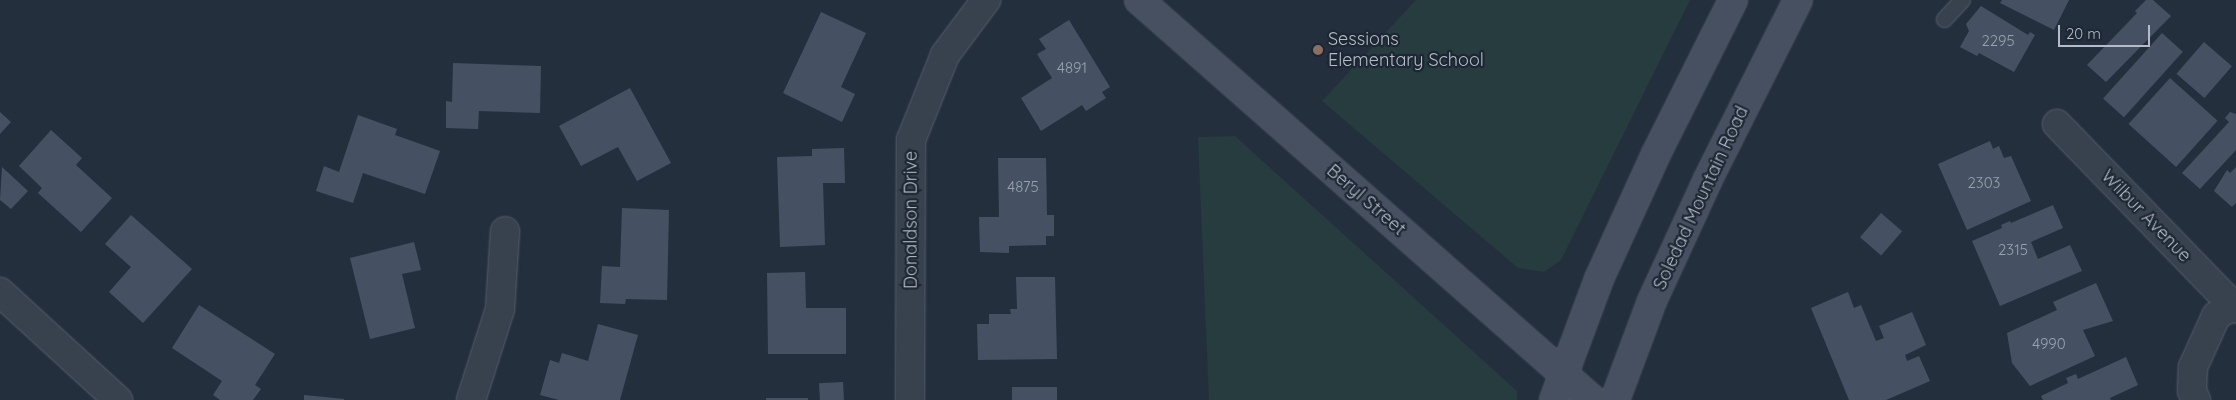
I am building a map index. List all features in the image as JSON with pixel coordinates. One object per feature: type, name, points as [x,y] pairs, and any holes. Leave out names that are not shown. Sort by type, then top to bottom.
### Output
[{"type":"main road","name":"Beryl Street","points":[[1139,0],[1593,400]]},
{"type":"main road","points":[[1554,400],[1603,270],[1656,154],[1733,0]]},
{"type":"main road","name":"Soledad Mountain Road","points":[[1615,400],[1652,301],[1704,188],[1798,0]]},
{"type":"street","name":"Donaldson Drive","points":[[910,400],[911,140],[945,55],[986,0]]},
{"type":"street","name":"Wilbur Avenue","points":[[2057,124],[2234,307]]},
{"type":"street","points":[[471,400],[500,309],[505,231]]},
{"type":"street","points":[[0,292],[118,400]]},
{"type":"street","points":[[2196,400],[2192,391],[2193,367],[2216,316],[2234,307]]},
{"type":"lane","points":[[1944,20],[1962,0]]},
{"type":"green space","points":[[1416,0],[1690,0],[1561,260],[1544,272],[1518,268],[1322,101]]},
{"type":"green space","points":[[1235,136],[1517,391],[1517,400],[1209,400],[1198,137]]},
{"type":"building","points":[[2002,0],[2069,0],[2054,30],[2000,3]]},
{"type":"building","points":[[2146,0],[2153,0],[2171,16],[2106,82],[2087,65],[2137,13],[2135,11]]},
{"type":"building","points":[[1981,6],[2028,35],[2030,32],[2035,35],[2014,72],[1979,53],[1977,56],[1960,47],[1969,31],[1966,24]]},
{"type":"building","points":[[821,12],[866,33],[841,87],[855,94],[842,122],[783,93]]},
{"type":"building","points":[[1069,20],[1110,87],[1102,92],[1106,98],[1086,111],[1082,105],[1041,131],[1021,98],[1052,78],[1037,54],[1046,49],[1039,39]]},
{"type":"building","points":[[2162,33],[2183,52],[2124,117],[2103,98]]},
{"type":"building","points":[[2204,42],[2232,66],[2204,98],[2176,74]]},
{"type":"building","points":[[453,63],[541,66],[540,113],[479,111],[478,129],[446,128],[446,101],[452,102]]},
{"type":"building","points":[[2170,78],[2218,121],[2176,167],[2129,124]]},
{"type":"building","points":[[630,88],[671,163],[637,181],[618,147],[581,166],[559,126]]},
{"type":"building","points":[[0,112],[11,122],[0,134]]},
{"type":"building","points":[[2230,112],[2236,114],[2236,150],[2200,189],[2182,173],[2229,122],[2225,118]]},
{"type":"building","points":[[358,115],[397,129],[395,135],[440,151],[425,194],[363,173],[353,203],[316,191],[324,166],[339,172]]},
{"type":"building","points":[[51,130],[82,158],[76,165],[112,198],[81,232],[38,193],[42,188],[19,166]]},
{"type":"building","points":[[1990,141],[1993,149],[1999,146],[2004,158],[2011,156],[2031,201],[1967,230],[1938,164]]},
{"type":"building","points":[[844,148],[845,183],[823,183],[825,245],[780,247],[777,157],[812,156],[812,149]]},
{"type":"building","points":[[998,158],[1046,158],[1047,215],[1054,215],[1054,236],[1046,236],[1046,245],[1009,246],[1009,253],[980,252],[979,217],[999,217]]},
{"type":"building","points":[[2,167],[28,191],[11,209],[0,200]]},
{"type":"building","points":[[2236,167],[2236,203],[2232,207],[2214,191],[2227,170],[2230,173]]},
{"type":"building","points":[[2053,205],[2063,228],[2031,242],[2038,259],[2070,245],[2082,271],[2000,306],[1972,241],[2002,228],[2001,225],[2010,221],[2011,223]]},
{"type":"building","points":[[622,208],[669,210],[667,300],[626,299],[625,304],[600,303],[602,266],[620,267]]},
{"type":"building","points":[[1881,213],[1902,231],[1881,256],[1860,237]]},
{"type":"building","points":[[131,215],[192,269],[143,323],[109,292],[131,267],[105,244]]},
{"type":"building","points":[[414,242],[421,270],[402,274],[415,328],[370,339],[350,258]]},
{"type":"building","points":[[805,272],[806,308],[846,308],[846,354],[768,354],[767,273]]},
{"type":"building","points":[[1016,277],[1055,277],[1057,359],[978,360],[977,324],[989,324],[989,314],[1011,314],[1010,309],[1017,309]]},
{"type":"building","points":[[2096,283],[2113,321],[2083,330],[2095,356],[2030,386],[2012,363],[2007,333],[2057,310],[2053,302]]},
{"type":"building","points":[[1848,292],[1854,308],[1861,305],[1876,341],[1884,338],[1879,326],[1912,312],[1926,345],[1905,355],[1907,361],[1919,356],[1930,381],[1886,400],[1849,400],[1811,308]]},
{"type":"building","points":[[199,305],[275,354],[255,385],[261,389],[253,400],[220,400],[213,395],[222,381],[172,348]]},
{"type":"building","points":[[598,324],[638,335],[620,400],[559,400],[540,395],[550,360],[559,363],[562,353],[588,361]]},
{"type":"building","points":[[2126,357],[2138,385],[2110,398],[2111,400],[2043,400],[2041,396],[2068,383],[2066,378],[2076,374],[2078,379]]},
{"type":"building","points":[[843,382],[844,400],[820,400],[819,383]]},
{"type":"building","points":[[1012,387],[1057,387],[1057,400],[1012,400]]},
{"type":"building","points":[[304,395],[344,399],[344,400],[304,400]]},
{"type":"building","points":[[766,398],[808,398],[808,400],[766,400]]},
{"type":"place","name":"Sessions Elementary School","points":[[1318,50]]}]
